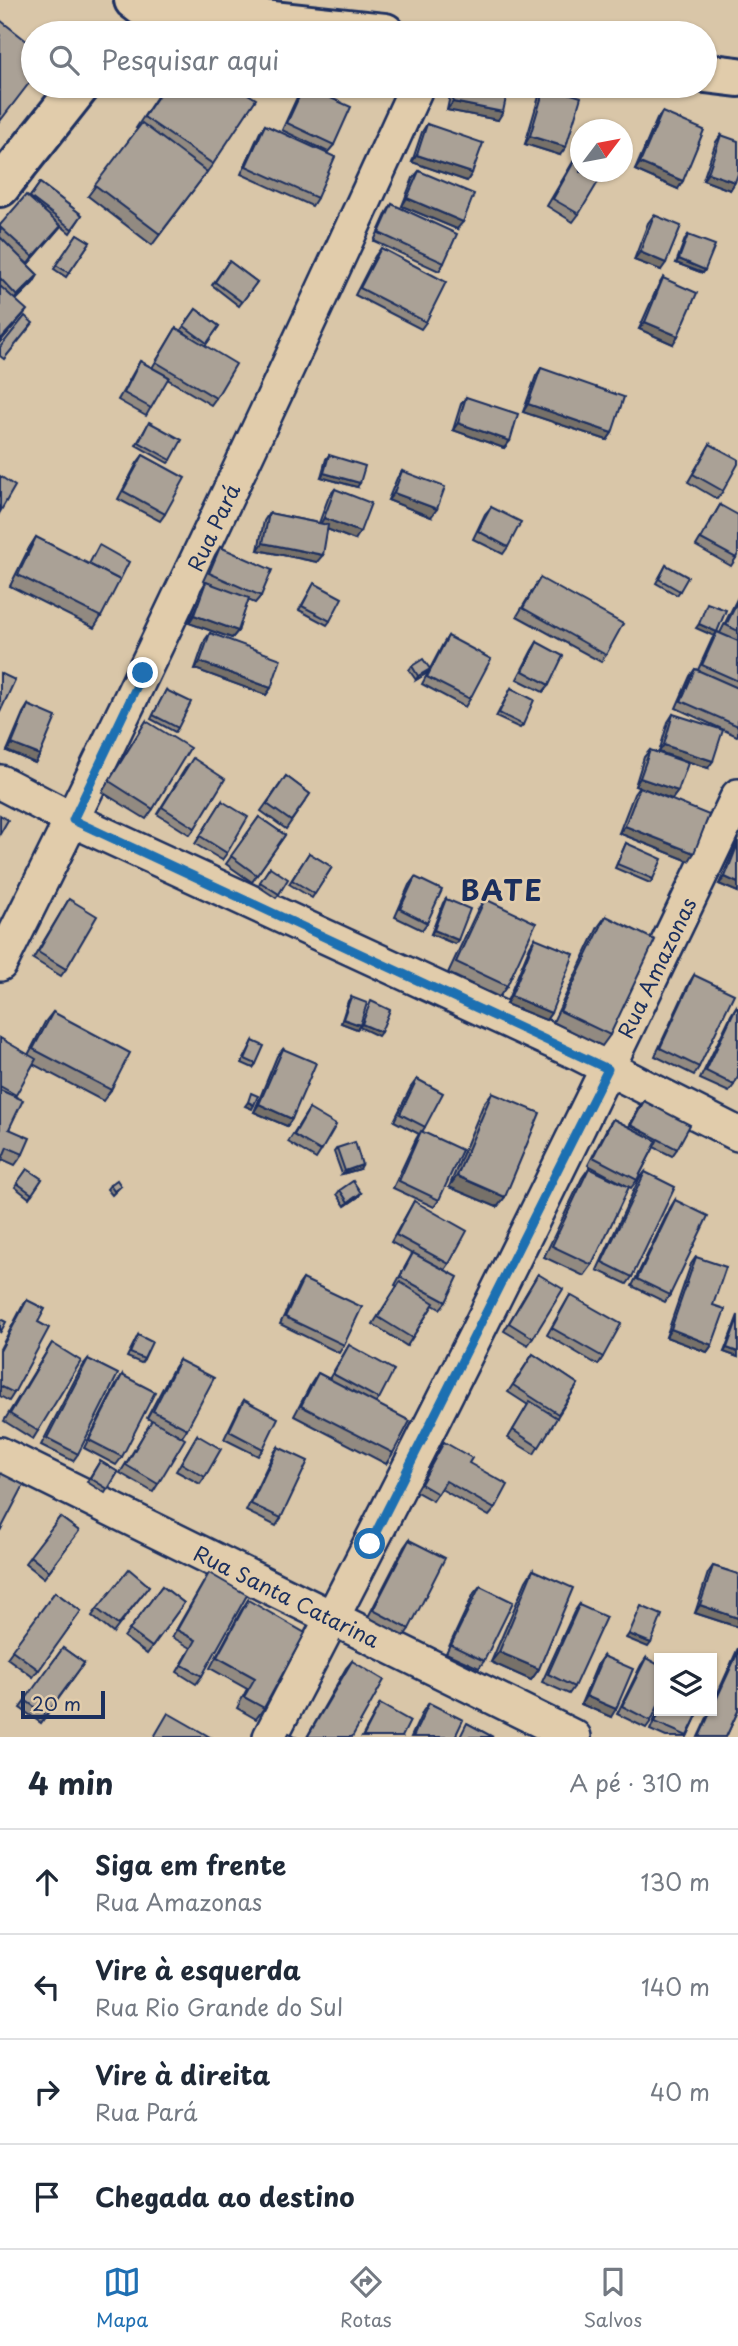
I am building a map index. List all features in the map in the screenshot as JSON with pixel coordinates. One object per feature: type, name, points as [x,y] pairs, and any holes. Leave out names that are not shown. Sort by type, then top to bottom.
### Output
[{"type":"street","points":[[133,14],[226,21]]},
{"type":"street","points":[[717,74],[738,77]]},
{"type":"street","points":[[0,187],[70,98]]},
{"type":"street","name":"Rua Pará","points":[[0,964],[73,820],[260,429],[412,98]]},
{"type":"street","points":[[0,782],[73,820],[608,1069],[738,1134]]},
{"type":"street","name":"Rua Amazonas","points":[[270,1737],[608,1069],[738,796]]},
{"type":"street","name":"Rua Santa Catarina","points":[[0,1454],[573,1737]]},
{"type":"building","points":[[0,20],[21,37],[21,94],[0,121]]},
{"type":"building","points":[[157,98],[256,99],[213,164],[144,117]]},
{"type":"building","points":[[298,98],[331,98],[351,107],[334,145],[287,123]]},
{"type":"building","points":[[454,98],[506,98],[503,112],[453,102]]},
{"type":"building","points":[[541,98],[581,98],[574,119],[570,119],[566,147],[530,136]]},
{"type":"building","points":[[662,112],[704,130],[683,181],[640,163]]},
{"type":"building","points":[[142,123],[207,172],[160,234],[95,185]]},
{"type":"building","points":[[427,124],[483,143],[472,173],[417,155]]},
{"type":"building","points":[[265,125],[335,157],[317,198],[246,166]]},
{"type":"building","points":[[721,135],[738,141],[738,174],[735,182],[708,173]]},
{"type":"building","points":[[570,169],[570,182],[598,182],[579,214],[553,199]]},
{"type":"building","points":[[419,171],[474,194],[463,222],[407,198]]},
{"type":"building","points":[[40,183],[82,215],[72,229],[30,197]]},
{"type":"building","points":[[26,195],[61,226],[33,257],[0,227]]},
{"type":"building","points":[[392,204],[457,234],[444,263],[379,233]]},
{"type":"building","points":[[654,215],[681,226],[666,263],[640,252]]},
{"type":"building","points":[[77,234],[90,242],[69,273],[56,265]]},
{"type":"building","points":[[688,235],[715,245],[705,270],[679,259]]},
{"type":"building","points":[[0,237],[38,275],[17,296],[0,278]]},
{"type":"building","points":[[381,248],[446,282],[426,322],[360,288]]},
{"type":"building","points":[[229,261],[257,282],[242,302],[215,282]]},
{"type":"building","points":[[663,278],[697,293],[678,336],[645,322]]},
{"type":"building","points":[[0,286],[27,310],[0,340]]},
{"type":"building","points":[[196,309],[219,326],[207,343],[184,326]]},
{"type":"building","points":[[25,316],[33,323],[4,359],[0,356],[0,347]]},
{"type":"building","points":[[176,328],[236,364],[216,398],[156,362]]},
{"type":"building","points":[[140,361],[169,377],[151,408],[124,393]]},
{"type":"building","points":[[541,368],[624,397],[612,433],[528,404]]},
{"type":"building","points":[[466,397],[518,414],[510,441],[458,423]]},
{"type":"building","points":[[149,422],[182,440],[171,460],[139,442]]},
{"type":"building","points":[[710,444],[738,459],[738,464],[723,491],[693,474]]},
{"type":"building","points":[[143,455],[185,478],[165,514],[123,491]]},
{"type":"building","points":[[329,455],[365,466],[360,483],[324,473]]},
{"type":"building","points":[[402,471],[445,487],[437,509],[394,493]]},
{"type":"building","points":[[0,476],[15,486],[0,512]]},
{"type":"building","points":[[335,489],[371,503],[360,532],[324,518]]},
{"type":"building","points":[[720,505],[738,515],[736,558],[701,539]]},
{"type":"building","points":[[491,507],[521,522],[508,547],[478,531]]},
{"type":"building","points":[[269,513],[328,525],[323,555],[263,543]]},
{"type":"building","points":[[36,537],[120,580],[101,617],[18,575]]},
{"type":"building","points":[[99,545],[129,562],[120,580],[89,564]]},
{"type":"building","points":[[220,547],[272,570],[261,596],[209,573]]},
{"type":"building","points":[[666,565],[688,577],[680,591],[659,579]]},
{"type":"building","points":[[540,578],[623,624],[606,655],[523,608]]},
{"type":"building","points":[[206,582],[249,598],[238,631],[194,615]]},
{"type":"building","points":[[314,583],[342,598],[330,621],[302,606]]},
{"type":"building","points":[[738,601],[738,631],[726,625]]},
{"type":"building","points":[[707,603],[726,610],[717,632],[699,624]]},
{"type":"building","points":[[717,632],[738,641],[738,681],[702,665]]},
{"type":"building","points":[[210,633],[281,659],[271,688],[200,662]]},
{"type":"building","points":[[448,636],[491,659],[470,699],[427,677]]},
{"type":"building","points":[[537,642],[563,656],[549,685],[523,671]]},
{"type":"building","points":[[423,659],[430,669],[418,676],[412,666]]},
{"type":"building","points":[[695,669],[738,688],[738,726],[681,701]]},
{"type":"building","points":[[0,673],[15,680],[0,712]]},
{"type":"building","points":[[511,688],[534,700],[523,725],[499,713]]},
{"type":"building","points":[[166,690],[191,702],[178,728],[153,715]]},
{"type":"building","points":[[28,705],[56,717],[40,755],[12,744]]},
{"type":"building","points":[[673,714],[723,730],[713,761],[664,745]]},
{"type":"building","points":[[146,721],[190,748],[153,809],[109,781]]},
{"type":"building","points":[[650,750],[688,763],[678,791],[640,778]]},
{"type":"building","points":[[193,758],[225,779],[195,828],[162,807]]},
{"type":"building","points":[[286,776],[310,794],[291,821],[267,804]]},
{"type":"building","points":[[640,787],[709,815],[694,853],[625,826]]},
{"type":"building","points":[[222,801],[248,817],[227,853],[200,836]]},
{"type":"building","points":[[0,815],[8,820],[0,834]]},
{"type":"building","points":[[259,817],[285,835],[257,875],[231,856]]},
{"type":"building","points":[[626,843],[662,859],[653,879],[617,864]]},
{"type":"building","points":[[738,844],[738,883],[725,877]]},
{"type":"building","points":[[309,853],[332,867],[315,894],[292,880]]},
{"type":"building","points":[[270,867],[288,879],[279,894],[260,882]]},
{"type":"building","points":[[415,877],[442,890],[427,923],[400,909]]},
{"type":"building","points":[[69,899],[97,916],[66,969],[38,952]]},
{"type":"building","points":[[446,899],[470,909],[458,940],[434,930]]},
{"type":"building","points":[[485,899],[536,923],[507,986],[456,962]]},
{"type":"building","points":[[606,916],[655,940],[610,1035],[560,1011]]},
{"type":"building","points":[[535,938],[574,954],[551,1013],[511,996]]},
{"type":"building","points":[[694,975],[734,994],[699,1067],[660,1048]]},
{"type":"building","points":[[351,997],[367,1003],[360,1025],[343,1019]]},
{"type":"building","points":[[371,1001],[390,1010],[381,1032],[362,1024]]},
{"type":"building","points":[[736,1007],[738,1077],[734,1085],[706,1071]]},
{"type":"building","points":[[53,1012],[130,1053],[111,1090],[33,1049]]},
{"type":"building","points":[[0,1038],[36,1059],[16,1095],[0,1086]]},
{"type":"building","points":[[253,1041],[264,1046],[256,1064],[245,1059]]},
{"type":"building","points":[[283,1049],[316,1063],[292,1119],[259,1104]]},
{"type":"building","points":[[417,1079],[443,1093],[425,1127],[400,1114]]},
{"type":"building","points":[[0,1090],[23,1100],[9,1129],[30,1138],[23,1154],[7,1147],[0,1164]]},
{"type":"building","points":[[251,1093],[258,1096],[254,1105],[248,1102]]},
{"type":"building","points":[[492,1093],[540,1113],[505,1197],[457,1176]]},
{"type":"building","points":[[644,1101],[690,1125],[677,1149],[631,1125]]},
{"type":"building","points":[[309,1109],[336,1125],[321,1151],[294,1135]]},
{"type":"building","points":[[613,1119],[657,1141],[637,1180],[593,1157]]},
{"type":"building","points":[[421,1131],[462,1150],[439,1200],[399,1181]]},
{"type":"building","points":[[355,1142],[362,1165],[345,1171],[337,1148]]},
{"type":"building","points":[[589,1168],[629,1187],[592,1265],[552,1246]]},
{"type":"building","points":[[27,1169],[42,1179],[32,1194],[17,1183]]},
{"type":"building","points":[[645,1172],[675,1187],[632,1277],[602,1262]]},
{"type":"building","points":[[117,1180],[121,1186],[114,1191],[110,1185]]},
{"type":"building","points":[[353,1181],[361,1193],[348,1202],[340,1190]]},
{"type":"building","points":[[675,1200],[708,1216],[670,1295],[637,1279]]},
{"type":"building","points":[[414,1201],[467,1231],[449,1264],[396,1235]]},
{"type":"building","points":[[413,1253],[458,1277],[446,1302],[400,1277]]},
{"type":"building","points":[[696,1257],[726,1267],[713,1305],[725,1309],[712,1345],[671,1329]]},
{"type":"building","points":[[538,1274],[563,1289],[533,1338],[509,1323]]},
{"type":"building","points":[[303,1279],[362,1307],[344,1345],[285,1317]]},
{"type":"building","points":[[400,1282],[434,1303],[412,1338],[378,1317]]},
{"type":"building","points":[[570,1295],[621,1324],[603,1357],[552,1328]]},
{"type":"building","points":[[27,1300],[45,1309],[38,1322],[49,1328],[14,1393],[0,1386],[0,1351]]},
{"type":"building","points":[[738,1318],[738,1352],[727,1348]]},
{"type":"building","points":[[0,1319],[6,1322],[0,1333]]},
{"type":"building","points":[[138,1335],[152,1342],[144,1359],[130,1353]]},
{"type":"building","points":[[52,1343],[81,1361],[38,1431],[10,1414]]},
{"type":"building","points":[[349,1345],[394,1370],[379,1399],[333,1374]]},
{"type":"building","points":[[533,1354],[578,1384],[558,1414],[513,1385]]},
{"type":"building","points":[[88,1359],[118,1374],[78,1454],[47,1438]]},
{"type":"building","points":[[179,1360],[214,1378],[187,1429],[153,1411]]},
{"type":"building","points":[[318,1373],[410,1421],[393,1453],[301,1406]]},
{"type":"building","points":[[122,1375],[155,1392],[122,1457],[89,1440]]},
{"type":"building","points":[[244,1400],[278,1418],[263,1449],[229,1431]]},
{"type":"building","points":[[530,1401],[557,1418],[539,1447],[513,1430]]},
{"type":"building","points":[[152,1420],[185,1439],[158,1484],[126,1465]]},
{"type":"building","points":[[197,1435],[221,1449],[205,1477],[181,1463]]},
{"type":"building","points":[[444,1442],[472,1458],[469,1463],[508,1485],[495,1509],[446,1481],[438,1494],[421,1484]]},
{"type":"building","points":[[278,1447],[308,1461],[281,1518],[251,1504]]},
{"type":"building","points":[[100,1461],[118,1472],[108,1489],[90,1478]]},
{"type":"building","points":[[0,1473],[24,1485],[0,1531]]},
{"type":"building","points":[[60,1517],[79,1531],[49,1571],[30,1556]]},
{"type":"building","points":[[409,1540],[445,1558],[409,1629],[373,1610]]},
{"type":"building","points":[[713,1566],[738,1574],[738,1618],[700,1605]]},
{"type":"building","points":[[129,1569],[149,1586],[118,1625],[97,1609]]},
{"type":"building","points":[[533,1570],[573,1588],[539,1669],[499,1652]]},
{"type":"building","points":[[209,1573],[247,1595],[202,1676],[182,1665],[196,1640],[177,1630]]},
{"type":"building","points":[[162,1586],[184,1603],[152,1647],[129,1630]]},
{"type":"building","points":[[480,1586],[513,1602],[484,1661],[451,1645]]},
{"type":"building","points":[[55,1592],[81,1611],[39,1670],[12,1650]]},
{"type":"building","points":[[248,1600],[305,1633],[264,1708],[244,1697],[255,1678],[217,1657]]},
{"type":"building","points":[[579,1605],[606,1617],[574,1687],[548,1674]]},
{"type":"building","points":[[641,1606],[662,1615],[651,1643],[629,1634]]},
{"type":"building","points":[[63,1648],[84,1663],[46,1715],[25,1700]]},
{"type":"building","points":[[738,1652],[738,1711],[726,1737],[699,1737],[709,1716],[717,1716],[717,1698]]},
{"type":"building","points":[[603,1656],[633,1669],[616,1709],[586,1696]]},
{"type":"building","points":[[646,1658],[654,1662],[654,1715],[651,1721],[622,1706]]},
{"type":"building","points":[[352,1661],[384,1680],[352,1737],[309,1737],[308,1736]]},
{"type":"building","points":[[429,1703],[463,1720],[455,1737],[413,1737]]},
{"type":"building","points":[[380,1704],[410,1721],[402,1737],[363,1737]]},
{"type":"building","points":[[168,1713],[210,1737],[154,1737]]},
{"type":"building","points":[[658,1716],[697,1716],[687,1736],[655,1722]]},
{"type":"building","points":[[467,1723],[493,1737],[460,1737]]},
{"type":"district","name":"BATE","points":[[502,889]]},
{"type":"route","points":[[143,673],[73,820],[608,1069],[370,1544]]}]
